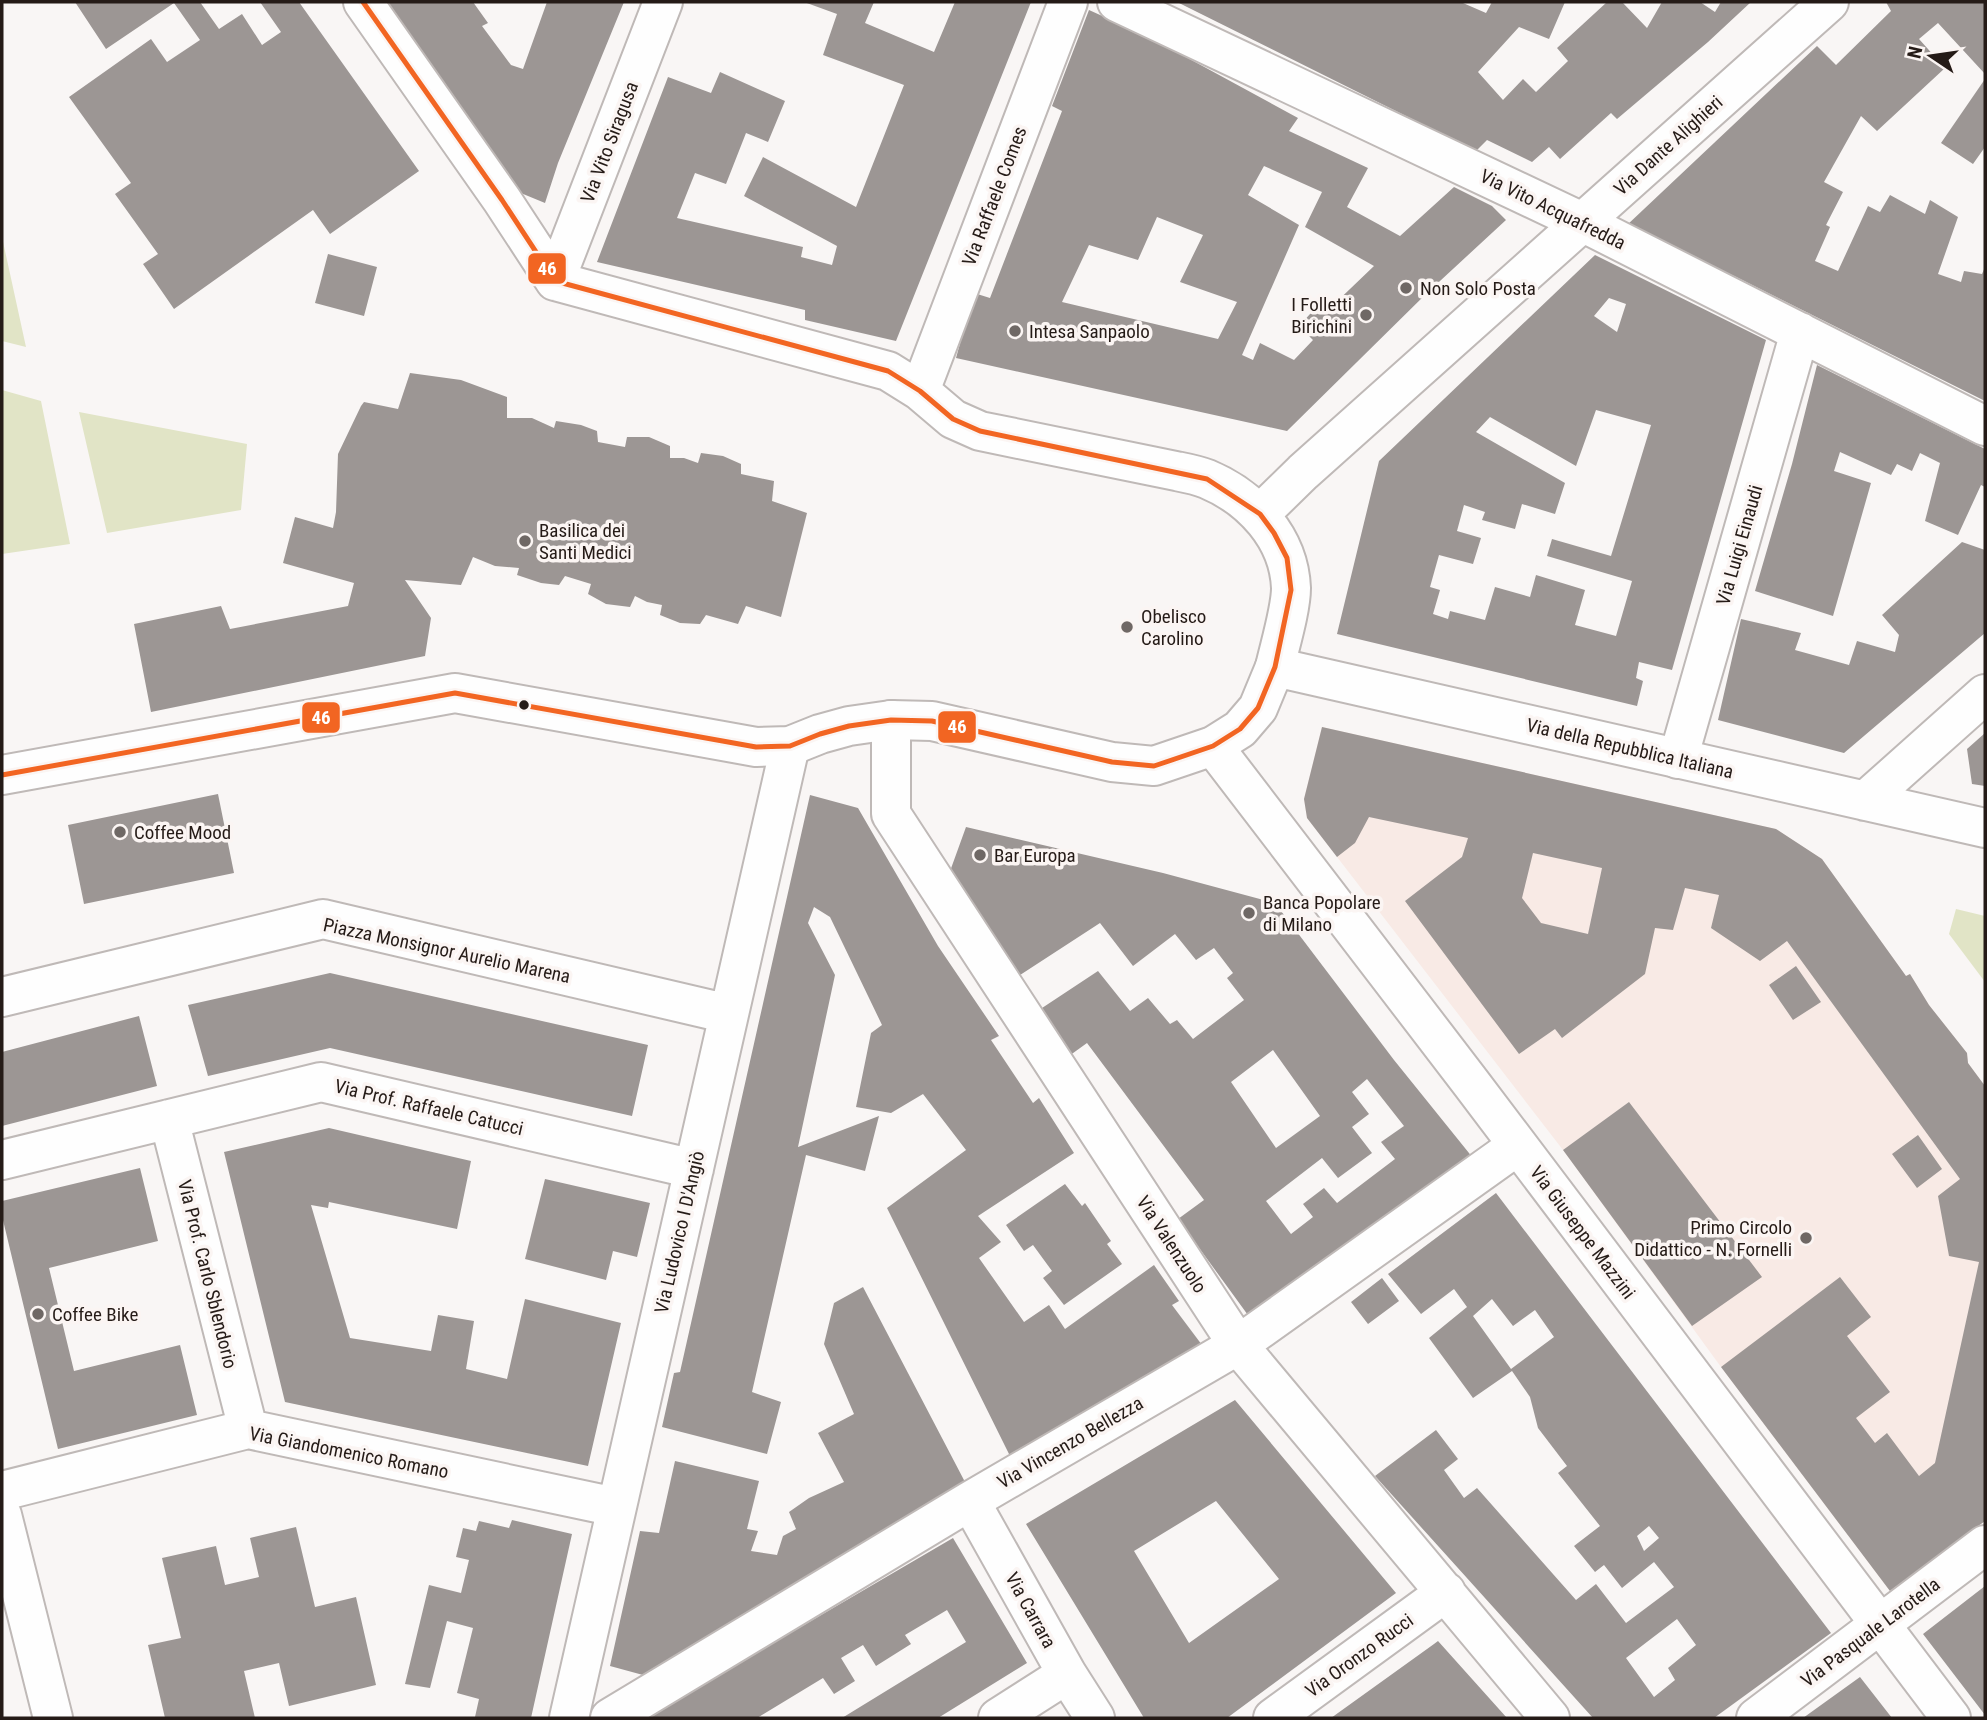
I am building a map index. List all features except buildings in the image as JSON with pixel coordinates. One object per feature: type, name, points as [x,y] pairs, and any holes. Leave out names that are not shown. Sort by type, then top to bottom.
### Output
[{"type":"street","points":[[2,775],[454,693],[756,747],[790,746],[849,726],[891,720],[932,722],[1134,765],[1154,765],[1213,746],[1240,729],[1258,708],[1275,667],[1291,590],[1287,558],[1274,533],[1259,514],[1207,479],[980,431],[953,419],[920,390],[888,371],[555,281],[502,200],[363,2]]},
{"type":"street","name":"Via Vito Siragusa","points":[[555,281],[663,2]]},
{"type":"street","name":"Via Raffaele Comes","points":[[920,390],[1068,2]]},
{"type":"street","name":"Via Vito Acquafredda","points":[[1117,2],[1582,222],[1985,426]]},
{"type":"street","name":"Via Dante Alighieri","points":[[1259,514],[1829,2]]},
{"type":"street","name":"Via Luigi Einaudi","points":[[1678,759],[1800,332]]},
{"type":"street","name":"Via della Repubblica Italiana","points":[[1275,667],[1985,828]]},
{"type":"street","points":[[1866,801],[1985,694]]},
{"type":"street","name":"Via Valenzuolo","points":[[891,720],[891,814],[1238,1345],[1550,1718]]},
{"type":"street","name":"Via Ludovico I D'Angiò","points":[[572,1718],[616,1507],[790,746]]},
{"type":"street","name":"Via Giuseppe Mazzini","points":[[1213,746],[1951,1718]]},
{"type":"street","name":"Piazza Monsignor Aurelio Marena","points":[[2,997],[324,919],[729,1014]]},
{"type":"street","name":"Via Prof. Raffaele Catucci","points":[[2,1160],[321,1082],[694,1169]]},
{"type":"street","name":"Via Prof. Carlo Sblendorio","points":[[169,1119],[248,1429]]},
{"type":"street","name":"Via Vincenzo Bellezza","points":[[610,1718],[970,1500],[1238,1345],[1517,1146]]},
{"type":"street","name":"Via Giandomenico Romano","points":[[2,1491],[248,1429],[616,1507]]},
{"type":"street","name":"Via Carrara","points":[[970,1500],[1067,1674],[1095,1718]]},
{"type":"street","points":[[2,1516],[54,1718]]},
{"type":"street","name":"Via Pasquale Larotella","points":[[1756,1718],[1985,1545]]},
{"type":"street","name":"Via Oronzo Rucci","points":[[1273,1718],[1446,1592]]},
{"type":"street","points":[[998,1718],[1067,1674]]},
{"type":"shaded area","name":"Primo Circolo Didattico - N. Fornelli","points":[[1322,727],[1776,829],[1822,859],[1906,976],[1910,974],[1929,1005],[1967,1053],[1968,1063],[1985,1086],[1985,1521],[1890,1591],[1721,1367],[1563,1150],[1307,818],[1304,799]]},
{"type":"green space","points":[[2,237],[26,347],[2,341]]},
{"type":"green space","points":[[2,390],[41,401],[70,544],[2,554]]},
{"type":"green space","points":[[79,412],[247,444],[241,510],[107,533]]},
{"type":"green space","points":[[1956,909],[1985,916],[1985,982],[1949,934]]},
{"type":"transit line","name":"46","points":[[2,775],[455,693],[756,747],[790,746],[849,726],[891,720],[932,721],[1112,762],[1154,766],[1213,746],[1240,729],[1258,708],[1275,667],[1291,590],[1287,558],[1260,514],[1207,479],[980,431],[953,419],[920,391],[888,371],[555,281],[502,200],[363,2]]},
{"type":"place","name":"Non Solo Posta","points":[[1406,288]]},
{"type":"place","name":"I Folletti Birichini","points":[[1366,315]]},
{"type":"place","name":"Intesa Sanpaolo","points":[[1015,331]]},
{"type":"place","name":"Basilica dei Santi Medici","points":[[525,541]]},
{"type":"place","name":"Obelisco Carolino","points":[[1127,627]]},
{"type":"place","name":"Coffee Mood","points":[[120,832]]},
{"type":"place","name":"Bar Europa","points":[[980,855]]},
{"type":"place","name":"Banca Popolare di Milano","points":[[1249,913]]},
{"type":"place","name":"Primo Circolo Didattico - N. Fornelli","points":[[1806,1238]]},
{"type":"place","name":"Coffee Bike","points":[[38,1314]]}]
